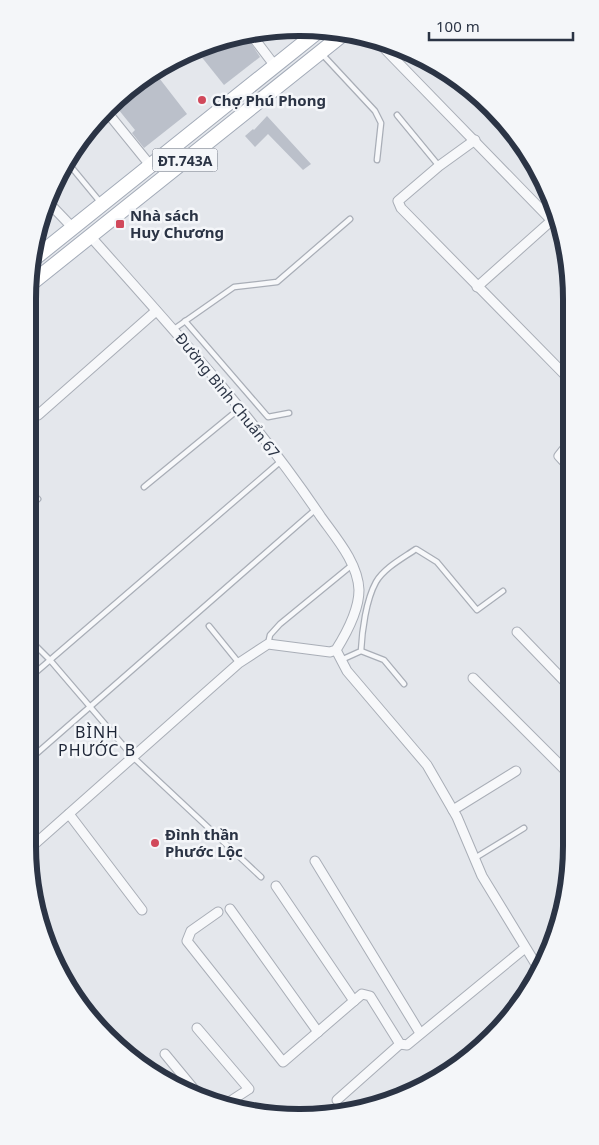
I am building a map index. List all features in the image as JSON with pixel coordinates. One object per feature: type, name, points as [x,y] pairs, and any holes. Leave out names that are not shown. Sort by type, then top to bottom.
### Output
[{"type":"main road","name":"ĐT.743A","points":[[40,254],[311,37]]},
{"type":"main road","name":"ĐT.743A","points":[[37,278],[337,39]]},
{"type":"street","points":[[256,40],[275,66]]},
{"type":"street","points":[[386,51],[475,140],[551,221]]},
{"type":"street","points":[[110,116],[150,165]]},
{"type":"street","points":[[475,140],[439,166],[398,201],[401,208],[477,287],[563,372]]},
{"type":"street","points":[[53,207],[72,227]]},
{"type":"street","points":[[477,287],[551,221]]},
{"type":"street","name":"Đường Bình Chuẩn 67","points":[[90,236],[210,370],[316,509],[352,565],[359,591],[346,632],[336,650]]},
{"type":"street","points":[[38,415],[156,311]]},
{"type":"street","points":[[517,632],[563,680]]},
{"type":"street","points":[[36,843],[240,663],[268,644],[330,652],[336,650],[346,671],[427,765],[453,810],[482,876],[535,963]]},
{"type":"street","points":[[473,678],[563,768]]},
{"type":"street","points":[[453,810],[516,771]]},
{"type":"street","points":[[69,814],[142,910]]},
{"type":"street","points":[[315,861],[420,1034]]},
{"type":"street","points":[[276,886],[354,1001]]},
{"type":"street","points":[[230,909],[318,1032]]},
{"type":"street","points":[[218,912],[191,931],[187,941],[283,1062],[362,994],[370,996],[400,1044]]},
{"type":"street","points":[[337,1100],[400,1044],[407,1044],[525,948]]},
{"type":"street","points":[[198,1028],[249,1089],[234,1101]]},
{"type":"street","points":[[165,1054],[191,1085]]},
{"type":"lane","points":[[320,53],[334,65],[375,111],[381,124],[377,160]]},
{"type":"lane","points":[[397,115],[439,166]]},
{"type":"lane","points":[[72,168],[102,204]]},
{"type":"lane","points":[[174,329],[234,287],[276,282],[350,219]]},
{"type":"lane","points":[[185,321],[268,418],[289,414]]},
{"type":"lane","points":[[144,487],[239,409]]},
{"type":"lane","points":[[36,672],[281,461]]},
{"type":"lane","points":[[36,754],[316,509]]},
{"type":"lane","points":[[361,651],[362,628],[376,582],[385,571],[416,549],[437,562],[477,610],[503,591]]},
{"type":"lane","points":[[268,644],[270,635],[280,624],[352,565]]},
{"type":"lane","points":[[209,626],[240,663]]},
{"type":"lane","points":[[36,646],[134,758],[261,877]]},
{"type":"lane","points":[[341,660],[361,651],[384,660],[404,684]]},
{"type":"lane","points":[[475,858],[524,828]]},
{"type":"building","points":[[249,41],[260,57],[224,85],[200,55]]},
{"type":"building","points":[[159,78],[187,114],[144,148],[132,133],[135,130],[118,109]]},
{"type":"building","points":[[267,116],[311,164],[303,170],[268,134],[255,147],[245,136],[254,130]]},
{"type":"place","name":"Chợ Phú Phong","points":[[202,100]]},
{"type":"place","name":"Nhà sách Huy Chương","points":[[120,224]]},
{"type":"place","name":"Đình thần Phước Lộc","points":[[155,843]]},
{"type":"district","name":"BÌNH PHƯỚC B","points":[[97,741]]}]
